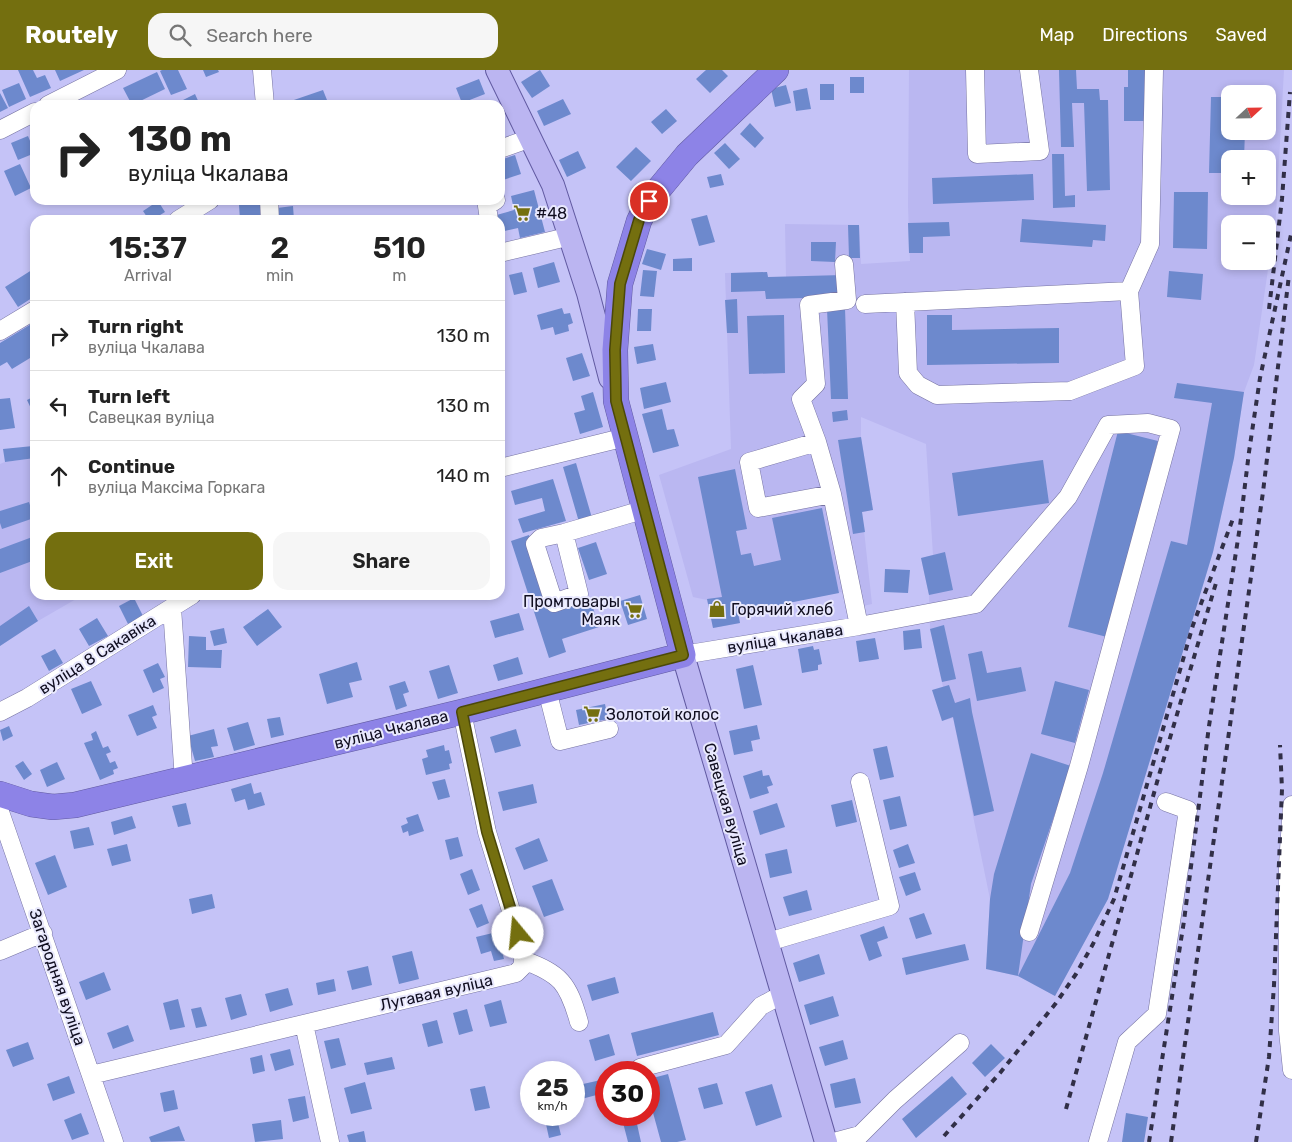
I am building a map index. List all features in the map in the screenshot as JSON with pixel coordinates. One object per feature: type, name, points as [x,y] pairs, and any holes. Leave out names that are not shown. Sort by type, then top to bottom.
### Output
[{"type":"highway","points":[[616,401],[615,350],[620,284],[639,220],[649,201],[687,155],[776,70]]},
{"type":"highway","name":"Савецкая вуліца","points":[[616,401],[683,655]]},
{"type":"highway","name":"вуліца Чкалава","points":[[0,794],[31,804],[53,807],[75,805],[462,712],[683,655]]},
{"type":"main road","name":"Савецкая вуліца","points":[[497,70],[554,185],[588,293],[616,401]]},
{"type":"main road","points":[[588,293],[620,284]]},
{"type":"main road","name":"Савецкая вуліца","points":[[683,655],[826,1142]]},
{"type":"street","points":[[58,100],[117,70]]},
{"type":"street","points":[[262,70],[265,100]]},
{"type":"street","points":[[975,70],[977,154],[1040,151],[1029,70]]},
{"type":"street","points":[[906,302],[908,373],[918,385],[937,395],[1070,391],[1134,366],[1129,291],[1150,244],[1154,70]]},
{"type":"street","points":[[0,130],[30,115]]},
{"type":"street","points":[[505,147],[531,138]]},
{"type":"street","points":[[186,215],[202,205]]},
{"type":"street","points":[[505,252],[570,236]]},
{"type":"street","points":[[844,264],[847,300],[809,305],[816,384],[801,399],[817,442],[832,494],[858,626]]},
{"type":"street","points":[[865,304],[1129,291]]},
{"type":"street","points":[[0,331],[30,313]]},
{"type":"street","name":"вуліца Чкалава","points":[[683,655],[930,614],[976,604],[1068,497],[1108,425],[1148,423],[1171,429],[1079,766],[1029,932]]},
{"type":"street","points":[[505,467],[626,437]]},
{"type":"street","points":[[817,442],[749,462],[758,508],[832,494]]},
{"type":"street","points":[[564,533],[646,509]]},
{"type":"street","name":"вуліца 8 Сакавіка","points":[[0,712],[27,698],[184,600]]},
{"type":"street","points":[[172,608],[184,780]]},
{"type":"street","points":[[548,690],[560,741],[610,729]]},
{"type":"street","points":[[462,712],[487,832],[523,950],[523,960],[542,967],[561,980],[574,1002],[579,1022]]},
{"type":"street","points":[[768,942],[890,906],[860,782]]},
{"type":"street","points":[[1098,1142],[1127,1042],[1157,1014],[1188,810],[1166,802]]},
{"type":"street","points":[[1292,805],[1288,865],[1288,1031],[1292,1070]]},
{"type":"street","name":"Загародняя вуліца","points":[[0,812],[114,1142]]},
{"type":"street","points":[[0,951],[43,933]]},
{"type":"street","name":"Лугавая вуліца","points":[[91,1075],[516,973],[523,966],[523,960]]},
{"type":"street","points":[[660,1063],[726,1045],[761,1006],[783,994]]},
{"type":"street","points":[[304,1024],[330,1142]]},
{"type":"street","points":[[834,1142],[860,1135],[895,1100],[960,1043]]},
{"type":"shaded area","points":[[909,70],[1284,70],[1276,215],[1221,215],[1221,270],[1268,270],[1254,365],[1244,392],[1234,458],[1213,552],[1108,899],[1055,996],[1018,976],[986,969],[990,899],[953,718],[942,721],[943,687],[930,629],[929,595],[921,558],[933,555],[926,444],[861,417],[861,437],[873,510],[862,512],[872,604],[850,609],[846,591],[739,613],[740,623],[713,628],[707,600],[693,597],[659,475],[731,449],[725,273],[767,272],[768,277],[786,277],[785,224],[859,225],[861,264],[910,261],[908,206]]},
{"type":"shaded area","points":[[30,459],[30,600],[74,600],[0,646],[0,464]]},
{"type":"building","points":[[18,70],[33,70],[37,78],[45,75],[51,88],[30,97]]},
{"type":"building","points":[[55,70],[84,70],[60,81]]},
{"type":"building","points":[[178,70],[187,89],[171,95],[160,71]]},
{"type":"building","points":[[203,70],[218,70],[219,72],[206,77]]},
{"type":"building","points":[[540,70],[550,86],[532,98],[521,82]]},
{"type":"building","points":[[706,70],[722,70],[728,76],[710,93],[696,79]]},
{"type":"building","points":[[1059,70],[1076,70],[1077,89],[1099,89],[1100,100],[1108,100],[1110,190],[1087,191],[1084,103],[1072,103],[1074,147],[1061,147]]},
{"type":"building","points":[[1128,70],[1149,70],[1149,121],[1124,121],[1124,87],[1128,87]]},
{"type":"building","points":[[157,72],[165,89],[142,100],[129,100],[123,88]]},
{"type":"building","points":[[850,77],[864,77],[864,93],[850,93]]},
{"type":"building","points":[[479,79],[485,94],[470,100],[461,100],[456,88]]},
{"type":"building","points":[[19,83],[26,99],[9,107],[2,90]]},
{"type":"building","points":[[820,84],[834,84],[834,100],[820,100]]},
{"type":"building","points":[[786,85],[791,103],[775,107],[771,89]]},
{"type":"building","points":[[807,88],[811,109],[796,111],[793,91]]},
{"type":"building","points":[[323,90],[327,100],[294,100]]},
{"type":"building","points":[[0,93],[8,108],[0,112]]},
{"type":"building","points":[[195,94],[198,100],[183,100]]},
{"type":"building","points":[[1211,97],[1221,97],[1221,140],[1245,140],[1244,150],[1221,150],[1221,173],[1209,173]]},
{"type":"building","points":[[563,99],[571,114],[544,126],[537,111]]},
{"type":"building","points":[[666,109],[677,121],[662,134],[651,122]]},
{"type":"building","points":[[750,123],[764,138],[755,148],[740,134]]},
{"type":"building","points":[[28,136],[30,155],[18,160],[11,143]]},
{"type":"building","points":[[725,143],[740,159],[729,169],[714,153]]},
{"type":"building","points":[[636,147],[651,161],[631,181],[616,167]]},
{"type":"building","points":[[578,151],[586,168],[567,177],[559,160]]},
{"type":"building","points":[[1052,154],[1064,154],[1065,196],[1075,195],[1075,207],[1053,208]]},
{"type":"building","points":[[515,155],[521,174],[505,179],[505,158]]},
{"type":"building","points":[[20,164],[30,188],[15,196],[4,171]]},
{"type":"building","points":[[721,174],[724,185],[710,188],[707,177]]},
{"type":"building","points":[[1033,174],[1034,200],[933,204],[932,178]]},
{"type":"building","name":"#48","points":[[534,190],[545,232],[520,238],[518,228],[505,231],[505,215],[496,215],[514,210],[511,196]]},
{"type":"building","points":[[1174,192],[1208,192],[1207,249],[1173,248]]},
{"type":"building","points":[[152,205],[161,205],[165,212],[160,215],[146,215],[143,211]]},
{"type":"building","points":[[239,205],[260,205],[261,215],[240,215]]},
{"type":"building","points":[[293,206],[294,215],[278,215],[277,208]]},
{"type":"building","points":[[707,215],[715,242],[699,246],[691,219]]},
{"type":"building","points":[[1022,219],[1106,225],[1105,241],[1093,240],[1092,247],[1020,242]]},
{"type":"building","points":[[949,222],[950,236],[923,237],[923,253],[909,253],[908,223]]},
{"type":"building","points":[[848,225],[859,225],[860,258],[849,258]]},
{"type":"building","points":[[811,242],[836,242],[835,262],[811,261]]},
{"type":"building","points":[[647,249],[666,254],[661,270],[642,264]]},
{"type":"building","points":[[692,258],[692,271],[673,271],[673,259]]},
{"type":"building","points":[[554,262],[560,282],[538,288],[533,268]]},
{"type":"building","points":[[643,270],[657,271],[654,297],[640,296]]},
{"type":"building","points":[[30,271],[30,299],[18,307],[5,287]]},
{"type":"building","points":[[1169,271],[1203,274],[1201,300],[1167,297]]},
{"type":"building","points":[[522,272],[527,292],[514,295],[509,275]]},
{"type":"building","points":[[767,272],[768,277],[843,275],[843,297],[766,299],[765,291],[731,292],[731,273]]},
{"type":"building","points":[[737,299],[738,333],[727,333],[725,300]]},
{"type":"building","points":[[562,308],[564,314],[570,313],[573,323],[568,325],[569,331],[555,335],[553,327],[541,330],[537,315]]},
{"type":"building","points":[[845,308],[848,399],[831,399],[827,309]]},
{"type":"building","points":[[638,309],[652,309],[651,331],[637,331]]},
{"type":"building","points":[[784,315],[785,373],[749,374],[747,316]]},
{"type":"building","points":[[927,315],[952,315],[952,330],[1059,328],[1059,363],[927,365]]},
{"type":"building","points":[[30,325],[30,358],[12,369],[7,362],[0,366],[0,343]]},
{"type":"building","points":[[653,344],[656,360],[637,364],[634,347]]},
{"type":"building","points":[[582,353],[590,376],[573,381],[566,358]]},
{"type":"building","points":[[666,382],[671,402],[644,409],[640,388]]},
{"type":"building","points":[[1177,383],[1244,392],[1234,458],[1213,552],[1108,899],[1055,996],[1018,976],[1070,873],[1103,773],[1171,541],[1187,545],[1212,403],[1174,398]]},
{"type":"building","points":[[593,392],[603,427],[580,434],[574,413],[585,410],[581,396]]},
{"type":"building","points":[[10,398],[15,428],[0,430],[0,399]]},
{"type":"building","points":[[662,409],[667,430],[674,429],[679,446],[653,453],[642,414]]},
{"type":"building","points":[[847,410],[848,420],[833,422],[832,412]]},
{"type":"building","points":[[1118,431],[1158,441],[1107,637],[1068,627]]},
{"type":"building","points":[[861,437],[873,510],[862,512],[865,532],[853,534],[838,440]]},
{"type":"building","points":[[30,446],[30,459],[5,462],[3,449]]},
{"type":"building","points":[[1043,460],[1049,503],[958,516],[952,473]]},
{"type":"building","points":[[576,463],[592,518],[579,522],[563,467]]},
{"type":"building","points":[[735,469],[747,529],[736,531],[741,555],[751,553],[754,566],[781,560],[772,518],[822,508],[839,593],[738,613],[740,623],[713,628],[707,599],[722,597],[698,477]]},
{"type":"building","points":[[553,479],[566,521],[523,533],[518,519],[545,511],[542,498],[515,505],[511,491]]},
{"type":"building","points":[[29,502],[30,519],[2,529],[0,511]]},
{"type":"building","points":[[529,535],[554,610],[590,598],[599,627],[562,639],[566,652],[549,658],[511,541]]},
{"type":"building","points":[[30,538],[30,562],[0,573],[0,549]]},
{"type":"building","points":[[596,542],[607,574],[589,580],[578,548]]},
{"type":"building","points":[[945,552],[953,590],[929,595],[921,558]]},
{"type":"building","points":[[885,569],[910,570],[908,593],[884,592]]},
{"type":"building","name":"Промтовары Маяк","points":[[640,595],[647,619],[628,625],[620,601]]},
{"type":"building","points":[[130,600],[135,600],[143,616],[128,624],[119,606]]},
{"type":"building","points":[[29,606],[38,621],[0,646],[0,626]]},
{"type":"building","points":[[268,609],[282,627],[257,646],[243,627]]},
{"type":"building","points":[[519,613],[524,630],[495,638],[490,621]]},
{"type":"building","points":[[97,618],[108,636],[89,646],[79,629]]},
{"type":"building","points":[[944,625],[956,679],[942,682],[930,629]]},
{"type":"building","points":[[224,628],[227,643],[214,646],[210,631]]},
{"type":"building","points":[[920,629],[922,648],[904,650],[903,631]]},
{"type":"building","points":[[189,636],[206,637],[206,650],[222,650],[221,668],[188,667]]},
{"type":"building","points":[[875,638],[879,659],[859,662],[856,641]]},
{"type":"building","points":[[813,646],[814,650],[819,649],[822,664],[818,665],[818,670],[802,673],[798,649]]},
{"type":"building","points":[[55,649],[63,663],[49,671],[41,656]]},
{"type":"building","points":[[982,651],[987,673],[1021,667],[1026,691],[977,701],[968,654]]},
{"type":"building","points":[[518,657],[523,674],[498,681],[493,665]]},
{"type":"building","points":[[357,662],[362,680],[349,683],[353,697],[327,704],[319,674]]},
{"type":"building","points":[[158,663],[165,677],[160,679],[164,688],[153,693],[143,670]]},
{"type":"building","points":[[449,665],[458,693],[438,699],[429,671]]},
{"type":"building","points":[[753,665],[762,705],[744,709],[736,669]]},
{"type":"building","points":[[91,681],[102,705],[82,714],[71,689]]},
{"type":"building","points":[[405,681],[409,692],[403,694],[407,706],[396,710],[389,686]]},
{"type":"building","points":[[1055,681],[1089,690],[1075,743],[1041,734]]},
{"type":"building","points":[[949,685],[955,703],[970,698],[994,811],[974,816],[953,717],[942,721],[932,690]]},
{"type":"building","name":"Золотой колос","points":[[605,704],[608,719],[579,725],[576,710]]},
{"type":"building","points":[[153,705],[157,715],[152,717],[157,728],[137,736],[128,715]]},
{"type":"building","points":[[280,717],[284,735],[271,738],[267,719]]},
{"type":"building","points":[[248,722],[255,745],[234,751],[227,728]]},
{"type":"building","points":[[757,725],[760,739],[751,741],[753,751],[734,755],[729,731]]},
{"type":"building","points":[[9,726],[13,736],[3,741],[0,730]]},
{"type":"building","points":[[214,729],[218,746],[211,747],[214,757],[195,761],[188,736]]},
{"type":"building","points":[[516,729],[521,746],[495,753],[490,737]]},
{"type":"building","points":[[96,731],[103,748],[108,746],[111,752],[106,754],[110,763],[115,761],[118,768],[113,770],[114,774],[100,780],[84,743],[93,740],[91,734]]},
{"type":"building","points":[[444,745],[445,751],[449,750],[452,763],[449,764],[450,769],[426,775],[422,759],[428,757],[426,750]]},
{"type":"building","points":[[887,746],[894,777],[880,780],[873,749]]},
{"type":"building","points":[[1031,753],[1071,766],[1031,884],[1018,976],[986,969],[990,899],[994,874]]},
{"type":"building","points":[[23,761],[32,774],[24,780],[15,766]]},
{"type":"building","points":[[57,762],[65,779],[47,787],[40,770]]},
{"type":"building","points":[[762,770],[763,776],[769,775],[773,785],[767,787],[769,793],[750,799],[743,776]]},
{"type":"building","points":[[445,779],[450,797],[438,800],[432,782]]},
{"type":"building","points":[[251,783],[254,794],[261,792],[265,805],[248,810],[245,799],[235,802],[231,789]]},
{"type":"building","points":[[533,784],[537,803],[503,811],[498,792]]},
{"type":"building","points":[[900,796],[907,826],[890,830],[883,800]]},
{"type":"building","points":[[852,800],[857,822],[836,827],[831,805]]},
{"type":"building","points":[[186,803],[191,824],[178,827],[172,806]]},
{"type":"building","points":[[777,803],[785,827],[760,835],[753,811]]},
{"type":"building","points":[[418,814],[424,831],[409,836],[408,831],[403,833],[401,826],[408,823],[406,818]]},
{"type":"building","points":[[132,816],[136,828],[114,835],[111,822]]},
{"type":"building","points":[[89,827],[94,845],[74,849],[70,831]]},
{"type":"building","points":[[458,837],[463,856],[450,860],[445,840]]},
{"type":"building","points":[[539,838],[548,861],[524,870],[515,848]]},
{"type":"building","points":[[127,844],[131,861],[112,866],[107,849]]},
{"type":"building","points":[[908,844],[915,863],[899,868],[893,850]]},
{"type":"building","points":[[787,849],[792,873],[770,878],[765,854]]},
{"type":"building","points":[[55,855],[67,887],[48,895],[35,863]]},
{"type":"building","points":[[472,869],[480,890],[468,895],[460,874]]},
{"type":"building","points":[[915,872],[921,890],[906,896],[899,877]]},
{"type":"building","points":[[552,879],[564,910],[544,917],[532,886]]},
{"type":"building","points":[[807,890],[812,910],[789,916],[783,897]]},
{"type":"building","points":[[212,894],[215,908],[192,914],[189,899]]},
{"type":"building","points":[[482,904],[489,923],[477,928],[469,909]]},
{"type":"building","points":[[924,913],[932,934],[916,939],[909,918]]},
{"type":"building","points":[[884,926],[888,938],[877,942],[882,956],[869,961],[860,935]]},
{"type":"building","points":[[497,932],[504,959],[494,961],[491,951],[481,954],[476,937]]},
{"type":"building","points":[[965,944],[969,960],[906,975],[902,958]]},
{"type":"building","points":[[412,951],[419,979],[399,984],[392,956]]},
{"type":"building","points":[[819,954],[825,974],[799,982],[793,963]]},
{"type":"building","points":[[368,966],[372,985],[352,990],[347,971]]},
{"type":"building","points":[[104,972],[111,990],[86,1000],[79,982]]},
{"type":"building","points":[[615,977],[619,993],[592,1001],[587,985]]},
{"type":"building","points":[[334,979],[336,991],[318,995],[316,983]]},
{"type":"building","points":[[288,988],[293,1005],[270,1012],[265,994]]},
{"type":"building","points":[[241,994],[247,1015],[231,1020],[225,998]]},
{"type":"building","points":[[833,996],[839,1016],[810,1025],[804,1005]]},
{"type":"building","points":[[178,999],[185,1027],[170,1030],[163,1003]]},
{"type":"building","points":[[501,1000],[507,1023],[490,1027],[484,1005]]},
{"type":"building","points":[[201,1007],[207,1026],[196,1028],[191,1009]]},
{"type":"building","points":[[467,1009],[473,1031],[459,1035],[453,1013]]},
{"type":"building","points":[[713,1012],[719,1035],[637,1056],[631,1033]]},
{"type":"building","points":[[437,1020],[443,1043],[428,1047],[422,1024]]},
{"type":"building","points":[[128,1025],[134,1041],[113,1049],[107,1033]]},
{"type":"building","points":[[609,1034],[615,1055],[595,1061],[589,1040]]},
{"type":"building","points":[[339,1038],[346,1065],[331,1069],[324,1041]]},
{"type":"building","points":[[843,1040],[848,1059],[825,1066],[819,1047]]},
{"type":"building","points":[[28,1042],[34,1059],[13,1067],[6,1050]]},
{"type":"building","points":[[991,1044],[1005,1058],[985,1077],[972,1063]]},
{"type":"building","points":[[290,1049],[294,1065],[275,1071],[270,1054]]},
{"type":"building","points":[[262,1055],[265,1071],[253,1074],[250,1058]]},
{"type":"building","points":[[392,1057],[395,1069],[367,1075],[364,1063]]},
{"type":"building","points":[[668,1074],[686,1140],[661,1142],[657,1126],[660,1126],[660,1076]]},
{"type":"building","points":[[69,1076],[75,1093],[53,1101],[47,1084]]},
{"type":"building","points":[[952,1076],[967,1094],[916,1138],[902,1119]]},
{"type":"building","points":[[855,1078],[861,1103],[835,1108],[830,1084]]},
{"type":"building","points":[[595,1081],[595,1095],[585,1098],[585,1084]]},
{"type":"building","points":[[365,1082],[372,1109],[351,1114],[344,1088]]},
{"type":"building","points":[[717,1083],[723,1104],[704,1109],[698,1088]]},
{"type":"building","points":[[772,1084],[782,1117],[756,1126],[745,1092]]},
{"type":"building","points":[[485,1086],[490,1108],[475,1111],[470,1089]]},
{"type":"building","points":[[174,1090],[178,1109],[164,1112],[160,1093]]},
{"type":"building","points":[[305,1096],[309,1118],[293,1122],[288,1099]]},
{"type":"building","points":[[81,1113],[89,1134],[72,1140],[64,1120]]},
{"type":"building","points":[[1126,1113],[1148,1117],[1144,1142],[1122,1142]]},
{"type":"building","points":[[281,1120],[283,1139],[255,1142],[252,1124]]},
{"type":"building","points":[[179,1126],[185,1141],[151,1142],[149,1137]]},
{"type":"building","points":[[546,1126],[559,1126],[561,1135],[549,1138]]},
{"type":"building","points":[[624,1126],[637,1126],[641,1142],[628,1142]]},
{"type":"building","points":[[364,1131],[366,1142],[349,1142],[347,1135]]},
{"type":"railway","points":[[1269,309],[1282,199],[1290,92]]},
{"type":"railway","points":[[1149,1142],[1184,921],[1209,726],[1240,526],[1260,378],[1292,230]]},
{"type":"railway","points":[[1171,1142],[1263,492],[1289,275]]},
{"type":"railway","points":[[944,1136],[1000,1073],[1056,1003],[1076,974],[1093,944],[1114,899],[1193,625],[1234,516]]},
{"type":"railway","points":[[1066,1109],[1159,775],[1216,583]]},
{"type":"railway","points":[[1256,1142],[1269,1057],[1274,985],[1282,789],[1280,745]]},
{"type":"place","name":"#48","points":[[522,213]]},
{"type":"place","name":"Горячий хлеб","points":[[717,609]]},
{"type":"place","name":"Промтовары Маяк","points":[[634,610]]},
{"type":"place","name":"Золотой колос","points":[[592,714]]},
{"type":"route","points":[[518,933],[487,832],[462,712],[683,655],[616,401],[615,350],[620,284],[639,220],[649,201]]}]
